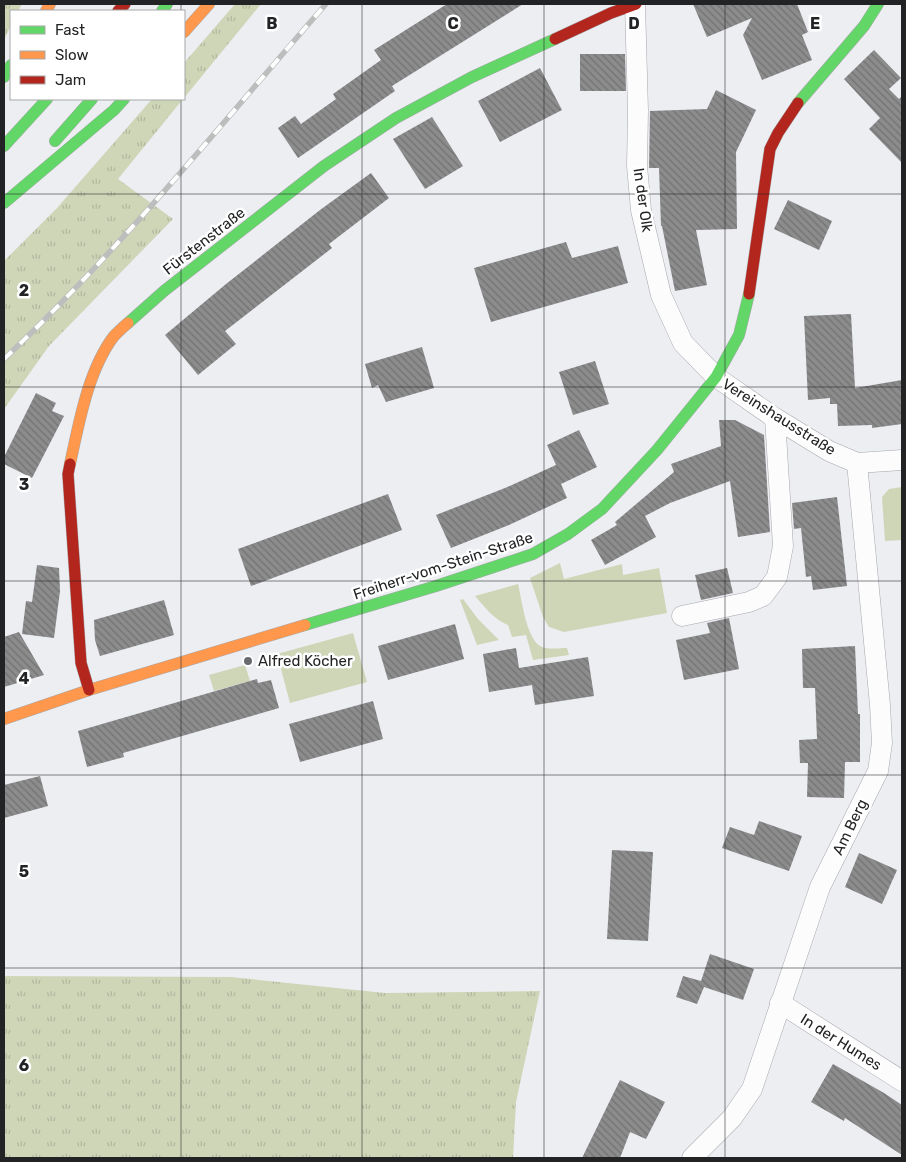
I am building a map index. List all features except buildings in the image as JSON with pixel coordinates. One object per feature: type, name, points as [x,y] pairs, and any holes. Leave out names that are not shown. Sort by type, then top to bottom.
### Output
[{"type":"main road","points":[[185,31],[210,4]]},
{"type":"main road","name":"Fürstenstraße","points":[[89,690],[81,662],[68,474],[77,431],[94,371],[114,336],[164,291],[324,166],[396,118],[472,77],[611,13],[635,4]]},
{"type":"main road","name":"Freiherr-vom-Stein-Straße","points":[[4,719],[89,690],[436,586],[532,554],[568,534],[602,509],[657,450],[716,377],[739,335],[749,297],[770,149],[779,128],[817,78],[860,31],[878,4]]},
{"type":"main road","points":[[4,146],[46,100]]},
{"type":"main road","points":[[4,197],[91,100]]},
{"type":"main road","points":[[4,203],[114,110],[123,100]]},
{"type":"street","name":"In der Olk","points":[[635,4],[638,111],[637,166],[641,210],[661,295],[683,343],[716,377]]},
{"type":"street","name":"Vereinshausstraße","points":[[716,377],[775,418],[829,451],[857,463],[902,460]]},
{"type":"street","points":[[682,616],[749,602],[763,596],[777,577],[783,546],[775,418]]},
{"type":"street","name":"Am Berg","points":[[692,1158],[732,1118],[752,1089],[820,887],[878,771],[882,743],[857,463]]},
{"type":"street","name":"In der Humes","points":[[780,1003],[902,1081]]},
{"type":"green space","points":[[4,4],[22,4],[19,10],[10,10],[10,27],[4,40]]},
{"type":"green space","points":[[235,4],[261,4],[185,97],[185,62]]},
{"type":"green space","points":[[151,100],[182,100],[118,179],[173,219],[49,346],[4,409],[4,261],[57,208]]},
{"type":"green space","points":[[902,487],[902,540],[885,541],[882,497],[889,489]]},
{"type":"green space","points":[[560,563],[564,579],[622,564],[623,575],[659,568],[667,613],[564,632],[549,627],[543,617],[530,578]]},
{"type":"green space","points":[[518,584],[528,627],[535,641],[540,646],[546,648],[567,648],[569,655],[533,660],[526,635],[512,637],[508,625],[494,616],[475,596]]},
{"type":"green space","points":[[463,599],[478,619],[499,640],[477,645],[460,600]]},
{"type":"green space","points":[[353,633],[367,682],[290,703],[277,654]]},
{"type":"green space","points":[[245,665],[250,681],[214,691],[209,675]]},
{"type":"green space","points":[[4,976],[231,977],[385,993],[540,991],[516,1102],[513,1158],[4,1158]]},
{"type":"railway","points":[[4,359],[47,317],[129,230],[326,4]]},
{"type":"traffic: fast","points":[[163,10],[167,4]]},
{"type":"traffic: fast","points":[[798,103],[864,26],[878,4]]},
{"type":"traffic: fast","points":[[128,323],[164,291],[324,166],[396,118],[472,77],[555,39]]},
{"type":"traffic: fast","points":[[4,77],[10,67]]},
{"type":"traffic: fast","points":[[4,146],[46,100]]},
{"type":"traffic: fast","points":[[55,141],[91,100]]},
{"type":"traffic: fast","points":[[4,203],[114,110],[123,100]]},
{"type":"traffic: fast","points":[[305,625],[436,586],[533,554],[568,534],[602,509],[657,450],[716,377],[739,335],[749,294]]},
{"type":"traffic: slow","points":[[47,10],[50,4]]},
{"type":"traffic: slow","points":[[185,31],[209,4]]},
{"type":"traffic: slow","points":[[70,464],[86,397],[97,365],[114,336],[128,323]]},
{"type":"traffic: slow","points":[[4,719],[89,690],[305,625]]},
{"type":"traffic: jam","points":[[119,10],[125,4]]},
{"type":"traffic: jam","points":[[555,39],[611,13],[636,4]]},
{"type":"traffic: jam","points":[[749,294],[770,149],[798,103]]},
{"type":"traffic: jam","points":[[70,464],[68,474],[81,663],[89,690]]},
{"type":"place","name":"Alfred Köcher","points":[[248,661]]}]
